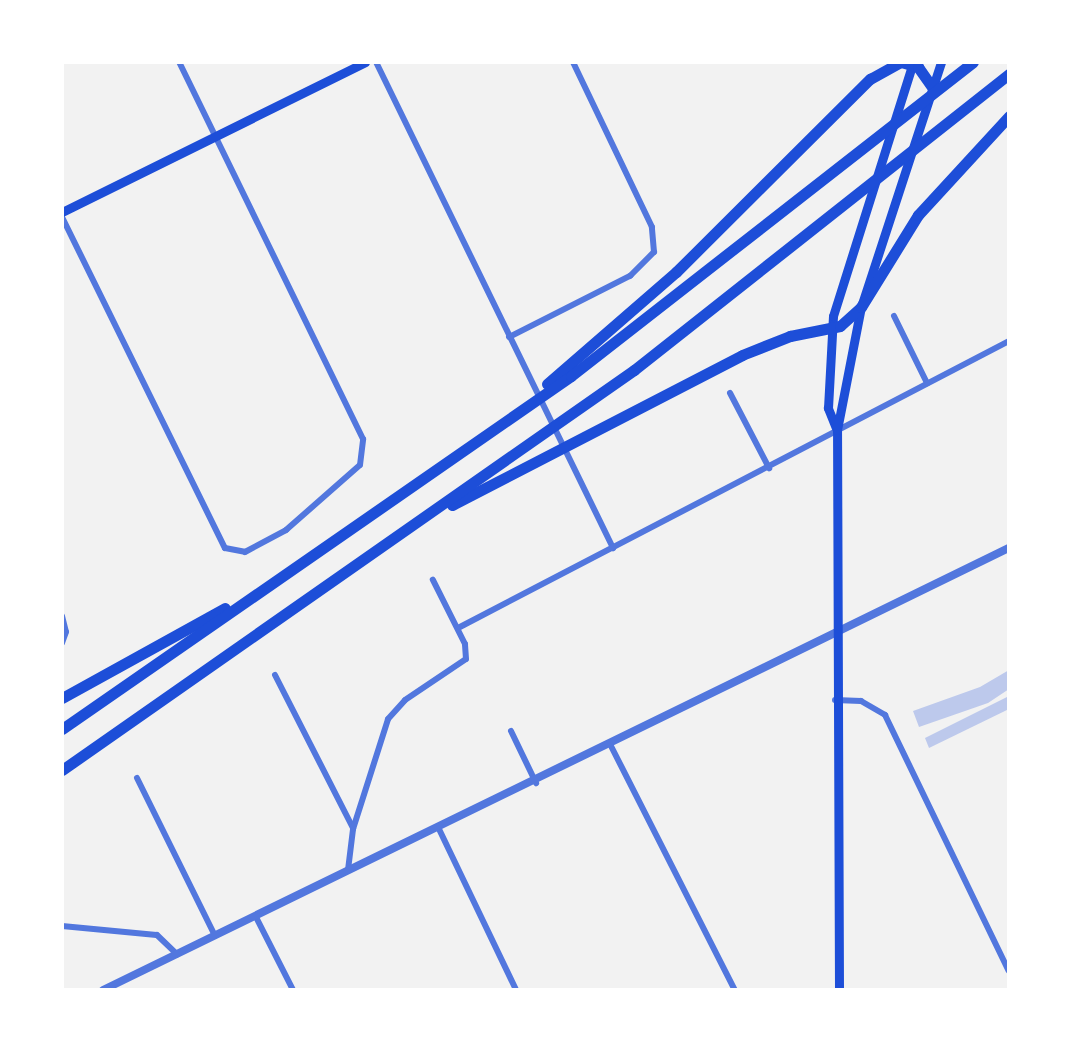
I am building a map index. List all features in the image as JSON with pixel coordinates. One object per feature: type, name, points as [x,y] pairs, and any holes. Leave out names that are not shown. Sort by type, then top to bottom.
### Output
[{"type":"highway","points":[[62,729],[507,419],[842,167],[973,62]]},
{"type":"highway","points":[[569,372],[676,272],[870,79],[907,63],[932,87]]},
{"type":"highway","points":[[62,770],[585,405],[824,222],[1009,74]]},
{"type":"highway","points":[[423,520],[758,348],[830,330],[861,307],[918,215],[1009,116]]},
{"type":"highway","points":[[62,698],[271,583]]},
{"type":"main road","points":[[62,214],[365,62]]},
{"type":"main road","points":[[839,990],[835,700],[837,430],[861,307],[941,62]]},
{"type":"main road","points":[[837,430],[828,408],[830,330],[907,63]]},
{"type":"street","points":[[62,214],[221,544],[231,552],[245,552],[294,523],[360,465],[365,449],[179,62]]},
{"type":"street","points":[[376,62],[613,548]]},
{"type":"street","points":[[509,337],[630,276],[654,252],[652,227],[573,62]]},
{"type":"street","points":[[894,316],[927,383]]},
{"type":"street","points":[[458,628],[1009,341]]},
{"type":"street","points":[[730,393],[769,468]]},
{"type":"street","points":[[103,990],[1008,552]]},
{"type":"street","points":[[348,873],[353,829],[388,719],[405,700],[466,659],[458,628],[433,580]]},
{"type":"street","points":[[62,616],[66,632],[62,643]]},
{"type":"street","points":[[275,675],[353,829]]},
{"type":"street","points":[[835,700],[861,701],[885,715],[1007,961],[1009,971]]},
{"type":"street","points":[[511,731],[536,783]]},
{"type":"street","points":[[611,746],[735,990]]},
{"type":"street","points":[[137,778],[216,937]]},
{"type":"street","points":[[439,829],[516,990]]},
{"type":"street","points":[[256,917],[293,990]]},
{"type":"street","points":[[62,926],[157,935],[177,954]]},
{"type":"building","points":[[1009,670],[1009,689],[988,703],[919,727],[913,711],[980,687]]},
{"type":"building","points":[[1009,696],[1009,709],[929,748],[925,738]]}]
